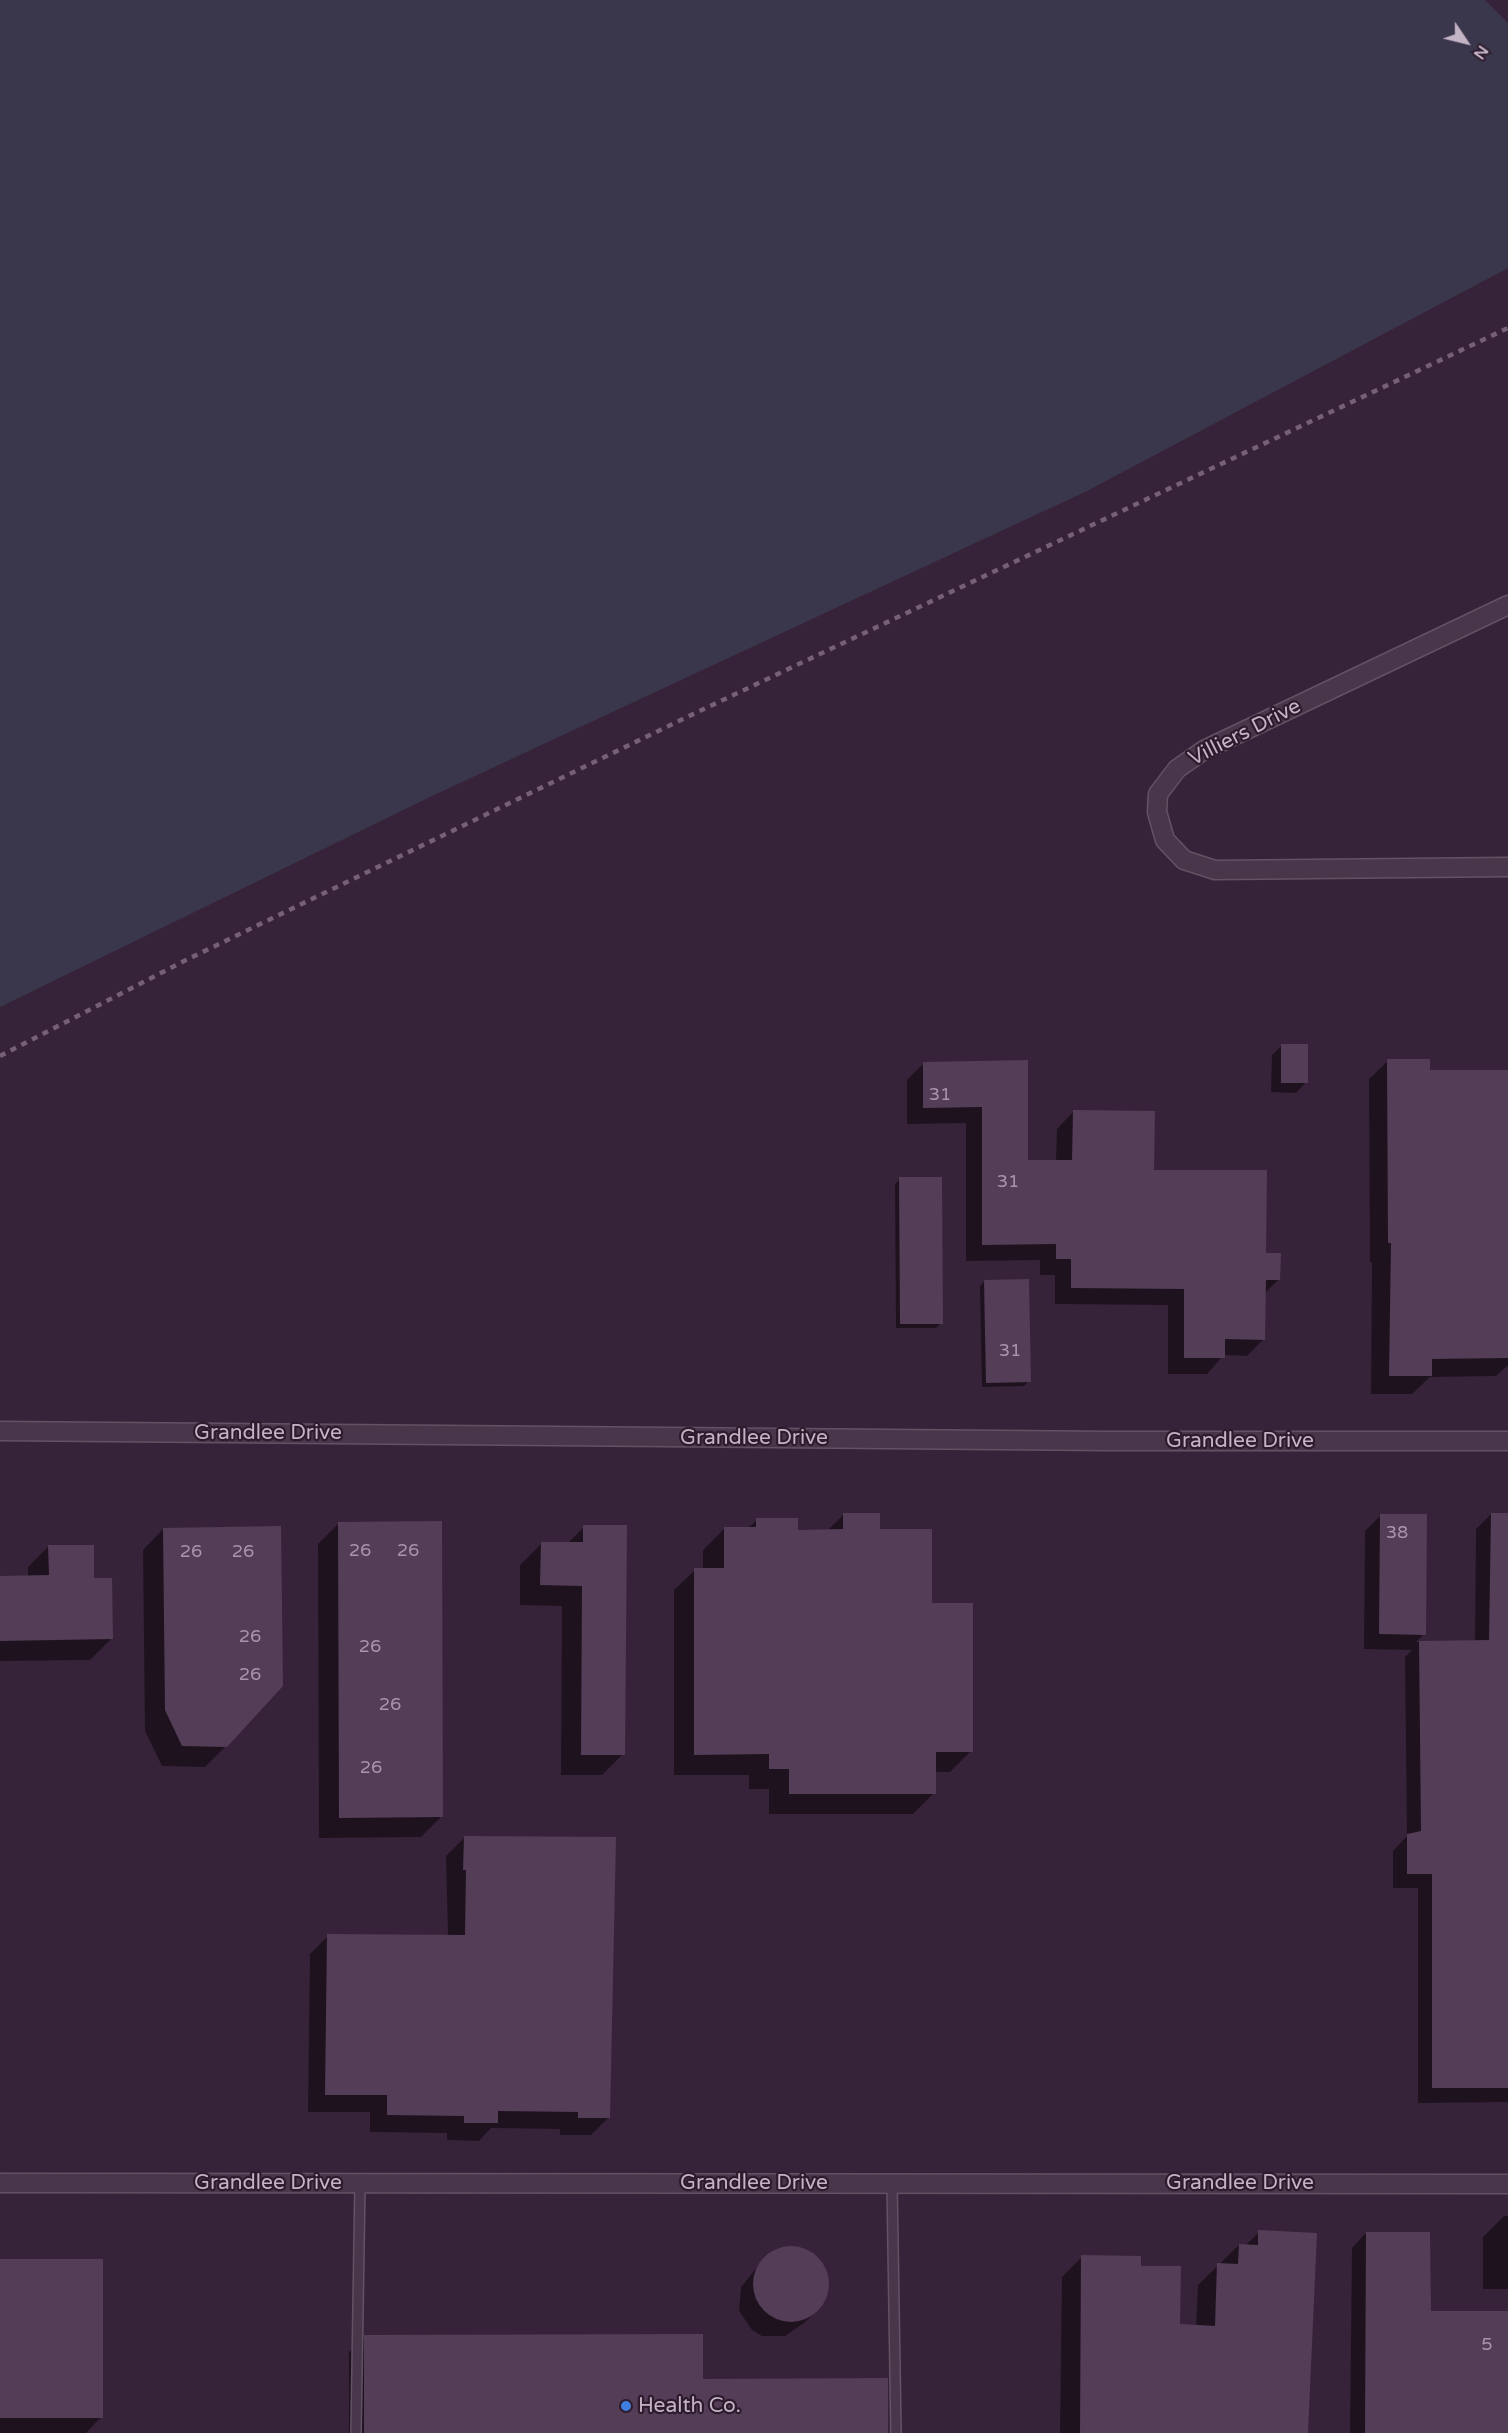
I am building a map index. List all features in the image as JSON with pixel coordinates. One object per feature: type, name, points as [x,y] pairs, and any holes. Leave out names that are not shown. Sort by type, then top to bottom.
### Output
[{"type":"street","name":"Villiers Drive","points":[[1508,606],[1204,750],[1177,769],[1158,794],[1158,812],[1165,840],[1184,860],[1215,870],[1508,867]]},
{"type":"street","name":"Grandlee Drive","points":[[0,1431],[1086,1441],[1508,1441]]},
{"type":"street","name":"Grandlee Drive","points":[[0,2183],[1508,2184]]},
{"type":"lane","points":[[892,2182],[896,2433]]},
{"type":"lane","points":[[356,2433],[360,2183]]},
{"type":"shaded area","points":[[0,0],[1485,0],[1508,23],[1508,268],[1087,491],[432,796],[0,1007]]},
{"type":"building","points":[[1281,1044],[1308,1044],[1308,1083],[1281,1083]]},
{"type":"building","points":[[1387,1059],[1430,1059],[1430,1070],[1508,1070],[1508,1358],[1432,1359],[1432,1376],[1389,1376],[1391,1243],[1388,1243]]},
{"type":"building","points":[[1028,1060],[1028,1160],[1072,1160],[1073,1110],[1155,1111],[1154,1170],[1267,1170],[1266,1253],[1281,1253],[1280,1280],[1266,1280],[1265,1340],[1225,1339],[1225,1358],[1184,1358],[1184,1289],[1071,1288],[1071,1259],[1056,1259],[1056,1244],[982,1245],[982,1107],[923,1108],[923,1062]]},
{"type":"building","points":[[899,1177],[942,1177],[943,1324],[900,1324]]},
{"type":"building","points":[[1029,1279],[1031,1382],[986,1383],[984,1280]]},
{"type":"building","points":[[843,1513],[880,1513],[880,1529],[932,1529],[932,1603],[973,1603],[973,1752],[936,1752],[936,1794],[789,1794],[789,1769],[769,1769],[769,1754],[694,1755],[694,1568],[724,1568],[724,1527],[756,1527],[756,1518],[798,1518],[798,1530],[843,1529]]},
{"type":"building","points":[[1491,1513],[1508,1513],[1508,2088],[1432,2088],[1432,1874],[1407,1874],[1407,1834],[1421,1831],[1419,1641],[1489,1640]]},
{"type":"building","points":[[1380,1514],[1427,1514],[1426,1635],[1379,1634]]},
{"type":"building","points":[[442,1521],[443,1817],[339,1818],[338,1522]]},
{"type":"building","points":[[583,1525],[627,1525],[625,1755],[581,1755],[582,1586],[540,1585],[541,1542],[583,1542]]},
{"type":"building","points":[[281,1526],[283,1686],[227,1747],[182,1746],[165,1710],[163,1528]]},
{"type":"building","points":[[48,1545],[94,1545],[94,1578],[112,1578],[113,1639],[0,1641],[0,1576],[49,1575]]},
{"type":"building","points":[[464,1836],[616,1837],[610,2118],[578,2118],[578,2112],[498,2111],[498,2123],[464,2123],[464,2116],[387,2115],[387,2095],[325,2095],[327,1934],[465,1935]]},
{"type":"building","points":[[1258,2230],[1317,2233],[1308,2433],[1080,2433],[1081,2255],[1141,2256],[1141,2266],[1181,2266],[1180,2324],[1215,2326],[1217,2263],[1238,2264],[1239,2244],[1258,2245]]},
{"type":"building","points":[[1366,2232],[1430,2232],[1431,2311],[1508,2311],[1508,2433],[1365,2433]]},
{"type":"building","points":[[784,2246],[798,2246],[812,2252],[823,2263],[829,2277],[826,2299],[818,2311],[798,2322],[784,2322],[770,2316],[759,2305],[753,2291],[753,2277],[759,2263],[770,2252]]},
{"type":"building","points":[[0,2259],[103,2259],[103,2418],[0,2418]]},
{"type":"building","name":"Health Co.","points":[[703,2334],[703,2379],[888,2378],[888,2433],[364,2433],[364,2335]]},
{"type":"railway","points":[[0,1056],[182,962],[687,717],[1508,328]]},
{"type":"place","name":"Health Co.","points":[[626,2406]]}]
